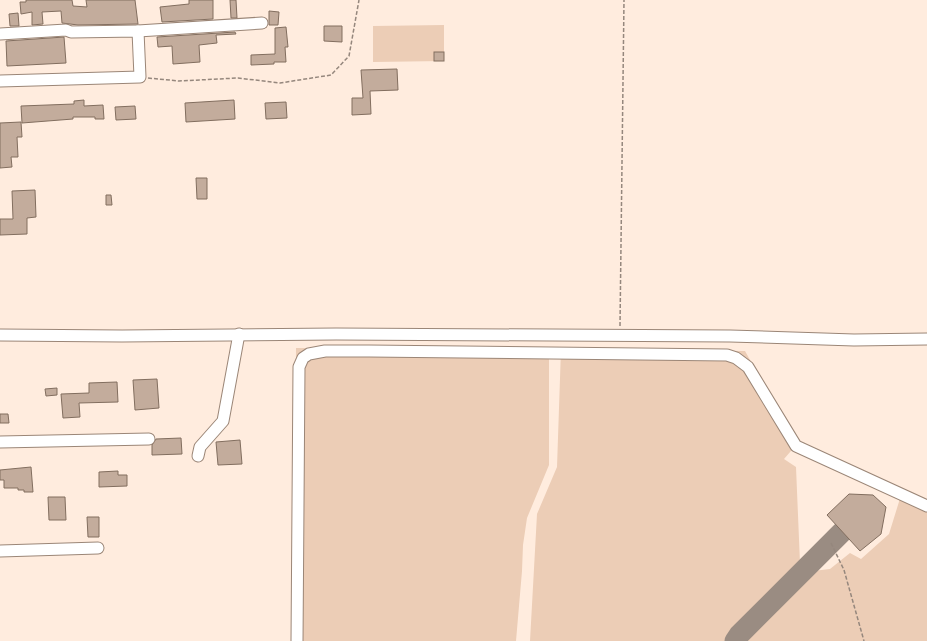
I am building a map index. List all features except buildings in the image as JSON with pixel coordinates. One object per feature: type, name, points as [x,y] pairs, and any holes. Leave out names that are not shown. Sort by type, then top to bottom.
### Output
[{"type":"street","points":[[0,34],[66,30],[71,32],[138,31],[262,23]]},
{"type":"street","points":[[0,81],[140,77],[138,31]]},
{"type":"street","points":[[198,456],[200,448],[222,421],[239,334]]},
{"type":"street","points":[[0,335],[122,336],[239,334],[730,336],[854,340],[927,339]]},
{"type":"street","points":[[297,641],[299,367],[303,358],[313,353],[377,351],[727,355],[740,360],[748,366],[796,446],[927,506]]},
{"type":"street","points":[[0,442],[149,439]]},
{"type":"street","points":[[0,551],[98,548]]},
{"type":"path","points":[[140,77],[179,81],[238,78],[280,83],[331,75],[349,56],[359,0]]},
{"type":"path","points":[[620,336],[624,0]]},
{"type":"path","points":[[831,543],[844,570],[864,641]]},
{"type":"shaded area","points":[[444,25],[444,61],[373,62],[373,26]]},
{"type":"shaded area","points":[[296,348],[549,350],[549,465],[527,518],[523,545],[516,641],[294,641]]},
{"type":"shaded area","points":[[561,349],[745,351],[797,444],[784,459],[796,467],[800,563],[726,641],[530,641],[537,514],[557,467]]},
{"type":"shaded area","points":[[902,492],[927,502],[927,641],[743,641],[813,571],[830,569],[850,553],[861,559],[889,534]]},
{"type":"taxiway","points":[[735,641],[739,635],[842,532]]}]
